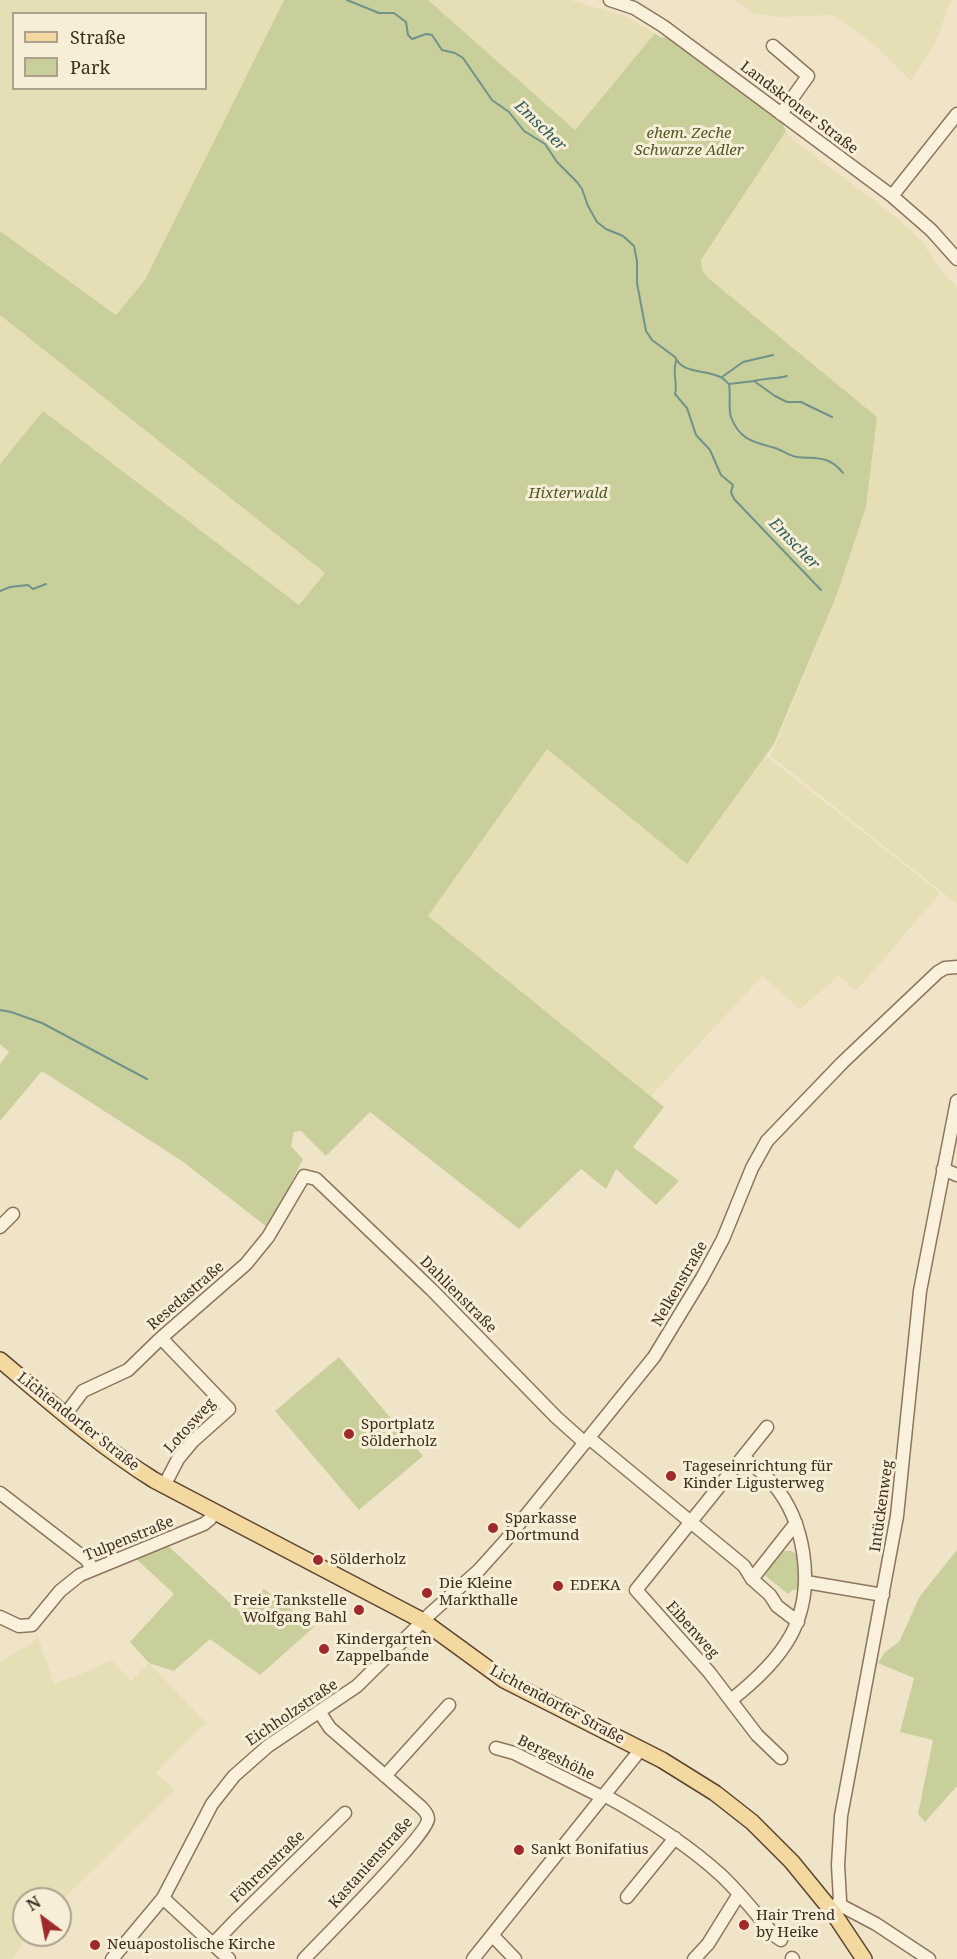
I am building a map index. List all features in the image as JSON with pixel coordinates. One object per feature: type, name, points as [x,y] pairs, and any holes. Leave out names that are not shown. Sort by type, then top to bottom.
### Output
[{"type":"main road","name":"Lichtendorfer Straße","points":[[0,1360],[66,1415],[134,1467],[164,1486],[423,1621],[504,1680],[641,1749],[698,1782],[752,1822],[835,1907],[864,1959]]},
{"type":"street","name":"Landskroner Straße","points":[[610,0],[634,8],[655,20],[892,196],[931,230],[957,259]]},
{"type":"street","points":[[773,46],[808,76],[781,114]]},
{"type":"street","points":[[892,196],[957,114]]},
{"type":"street","name":"Nelkenstraße","points":[[423,1621],[492,1556],[654,1357],[723,1239],[752,1168],[767,1141],[819,1086],[938,972],[945,968],[957,967]]},
{"type":"street","name":"Intückenweg","points":[[835,1907],[841,1895],[838,1865],[841,1816],[901,1490],[920,1291],[957,1101]]},
{"type":"street","points":[[943,1169],[957,1175]]},
{"type":"street","name":"Dahlienstraße","points":[[304,1176],[316,1179],[432,1290],[556,1417],[691,1521],[744,1566],[752,1579],[770,1595],[782,1611],[798,1622]]},
{"type":"street","name":"Resedastraße","points":[[66,1415],[83,1391],[128,1370],[255,1254],[279,1221],[304,1176]]},
{"type":"street","points":[[0,1227],[13,1214]]},
{"type":"street","name":"Lotosweg","points":[[161,1338],[229,1408],[193,1441],[178,1459],[164,1486]]},
{"type":"street","points":[[691,1521],[767,1427]]},
{"type":"street","points":[[731,1700],[765,1672],[790,1638],[798,1622],[806,1582],[801,1541],[786,1502],[774,1484],[743,1457]]},
{"type":"street","points":[[0,1493],[87,1560],[92,1569]]},
{"type":"street","name":"Tulpenstraße","points":[[0,1617],[19,1626],[32,1625],[60,1591],[80,1575],[204,1524],[210,1520],[214,1512]]},
{"type":"street","name":"Eibenweg","points":[[691,1521],[636,1590],[709,1672],[757,1735],[781,1758]]},
{"type":"street","points":[[752,1579],[796,1523]]},
{"type":"street","points":[[806,1582],[883,1595]]},
{"type":"street","name":"Eichholzstraße","points":[[112,1959],[163,1898],[212,1804],[234,1776],[268,1746],[357,1686],[423,1621]]},
{"type":"street","points":[[385,1776],[449,1705]]},
{"type":"street","name":"Kastanienstraße","points":[[304,1959],[391,1868],[426,1825],[428,1819],[426,1813],[330,1728],[320,1713]]},
{"type":"street","name":"Bergeshöhe","points":[[496,1748],[514,1753],[654,1823],[722,1876],[781,1940]]},
{"type":"street","points":[[473,1959],[641,1749]]},
{"type":"street","name":"Föhrenstraße","points":[[213,1944],[345,1813]]},
{"type":"street","points":[[627,1897],[675,1838]]},
{"type":"street","points":[[694,1959],[708,1944],[739,1894]]},
{"type":"street","points":[[163,1898],[229,1959]]},
{"type":"street","points":[[835,1907],[876,1924],[929,1959]]},
{"type":"street","points":[[492,1935],[515,1959]]},
{"type":"shaded area","points":[[0,0],[284,0],[145,280],[116,315],[0,231]]},
{"type":"shaded area","points":[[428,0],[570,0],[625,16],[655,33],[575,130]]},
{"type":"shaded area","points":[[736,0],[951,0],[935,44],[911,81],[876,46],[833,15],[779,17],[752,13]]},
{"type":"shaded area","points":[[786,131],[792,139],[912,231],[921,240],[938,267],[957,287],[957,904],[771,756],[836,597],[866,507],[877,417],[707,277],[702,269],[701,261]]},
{"type":"shaded area","points":[[0,315],[325,573],[299,605],[43,412],[0,464]]},
{"type":"shaded area","points":[[547,749],[687,864],[766,756],[940,893],[856,991],[839,976],[800,1009],[762,976],[651,1096],[428,916]]},
{"type":"shaded area","points":[[37,1634],[54,1684],[111,1660],[131,1681],[149,1663],[206,1723],[156,1773],[175,1790],[72,1890],[72,1887],[12,1887],[12,1947],[20,1947],[13,1959],[0,1959],[0,1662],[35,1641]]},
{"type":"green space","name":"Hixterwald","points":[[284,0],[428,0],[575,130],[655,33],[660,37],[669,38],[782,122],[786,131],[701,260],[702,269],[707,277],[877,417],[866,507],[836,597],[774,744],[687,864],[547,749],[428,916],[664,1107],[633,1147],[679,1181],[656,1205],[616,1169],[606,1189],[581,1169],[519,1229],[370,1112],[326,1156],[301,1131],[294,1132],[291,1146],[303,1159],[267,1227],[182,1161],[42,1071],[0,1121],[0,1064],[9,1052],[0,1044],[0,464],[43,411],[299,605],[325,573],[0,315],[0,231],[116,315],[145,280]]},
{"type":"green space","name":"Sportplatz Sölderholz","points":[[339,1357],[423,1456],[359,1510],[275,1411]]},
{"type":"green space","points":[[165,1543],[242,1614],[264,1589],[314,1627],[260,1675],[210,1639],[174,1671],[149,1663],[130,1642],[174,1594],[132,1555]]},
{"type":"green space","points":[[957,1550],[957,1786],[925,1822],[918,1814],[933,1740],[900,1732],[914,1678],[878,1663],[885,1652],[899,1642],[920,1596]]},
{"type":"green space","points":[[780,1551],[791,1551],[800,1556],[800,1589],[788,1594],[763,1574]]},
{"type":"waterway","name":"Emscher","points":[[347,0],[379,13],[394,13],[406,22],[408,35],[412,39],[426,34],[432,35],[442,50],[455,53],[463,58],[492,100],[509,112],[524,131],[545,144],[557,162],[582,189],[597,222],[606,229],[623,236],[634,246],[637,283],[646,331],[652,340],[675,357],[684,367],[716,375],[729,384],[731,417],[744,436],[794,456],[828,461],[843,473]]},
{"type":"waterway","points":[[722,377],[743,362],[773,355]]},
{"type":"waterway","name":"Emscher","points":[[676,361],[675,394],[687,408],[696,435],[710,450],[721,475],[733,485],[731,492],[734,499],[821,590]]},
{"type":"waterway","points":[[754,381],[787,376]]},
{"type":"waterway","points":[[729,384],[754,381],[787,402],[801,402],[832,417]]},
{"type":"waterway","points":[[0,591],[10,587],[28,585],[33,589],[46,584]]},
{"type":"waterway","points":[[0,1010],[42,1023],[147,1079]]},
{"type":"place","name":"Sportplatz Sölderholz","points":[[349,1434]]},
{"type":"place","name":"Tageseinrichtung für Kinder Ligusterweg","points":[[671,1476]]},
{"type":"place","name":"Sparkasse Dortmund","points":[[493,1528]]},
{"type":"place","name":"Sölderholz","points":[[318,1560]]},
{"type":"place","name":"EDEKA","points":[[558,1586]]},
{"type":"place","name":"Die Kleine Markthalle","points":[[427,1593]]},
{"type":"place","name":"Freie Tankstelle Wolfgang Bahl","points":[[359,1610]]},
{"type":"place","name":"Kindergarten Zappelbande","points":[[324,1649]]},
{"type":"place","name":"Sankt Bonifatius","points":[[519,1850]]},
{"type":"place","name":"Hair Trend by Heike","points":[[744,1925]]},
{"type":"place","name":"Neuapostolische Kirche","points":[[95,1945]]},
{"type":"park label","name":"ehem. Zeche Schwarze Adler","points":[[689,142]]}]
